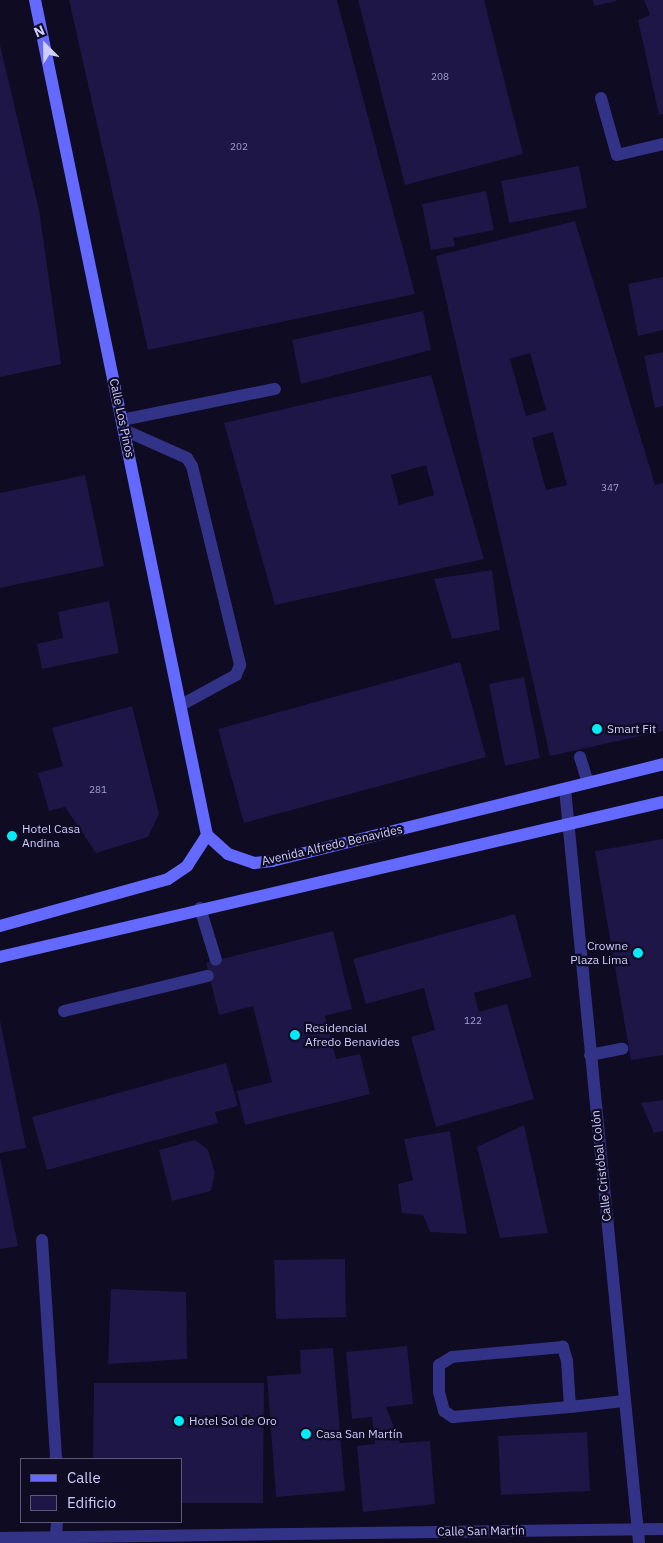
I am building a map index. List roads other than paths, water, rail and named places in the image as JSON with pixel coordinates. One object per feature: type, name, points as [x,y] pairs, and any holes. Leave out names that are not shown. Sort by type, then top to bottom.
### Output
[{"type":"main road","name":"Calle Los Pinos","points":[[35,0],[207,836]]},
{"type":"main road","name":"Avenida Alfredo Benavides","points":[[207,836],[228,854],[254,863],[663,764]]},
{"type":"main road","points":[[0,957],[200,908],[663,802]]},
{"type":"main road","points":[[0,926],[168,879],[187,866],[207,836]]},
{"type":"street","points":[[601,98],[617,156],[663,144]]},
{"type":"street","points":[[123,425],[274,389]]},
{"type":"street","points":[[123,425],[187,458],[192,466],[240,665],[236,675],[181,705]]},
{"type":"street","points":[[580,757],[588,783]]},
{"type":"street","name":"Calle Cristóbal Colón","points":[[565,789],[639,1543]]},
{"type":"street","points":[[200,908],[216,960]]},
{"type":"street","points":[[64,1011],[208,976]]},
{"type":"street","points":[[590,1055],[622,1049]]},
{"type":"street","points":[[42,1240],[56,1458]]},
{"type":"street","points":[[570,1407],[567,1361],[563,1347],[452,1357],[439,1365],[439,1392],[444,1411],[453,1418],[570,1407],[624,1401]]},
{"type":"street","points":[[56,1540],[57,1523]]},
{"type":"street","name":"Calle San Martín","points":[[0,1538],[56,1540],[663,1529]]},
{"type":"place","name":"Smart Fit","points":[[597,729]]},
{"type":"place","name":"Hotel Casa Andina","points":[[12,836]]},
{"type":"place","name":"Crowne Plaza Lima","points":[[638,953]]},
{"type":"place","name":"Residencial Afredo Benavides","points":[[295,1035]]},
{"type":"place","name":"Hotel Sol de Oro","points":[[179,1421]]},
{"type":"place","name":"Casa San Martín","points":[[306,1434]]}]
